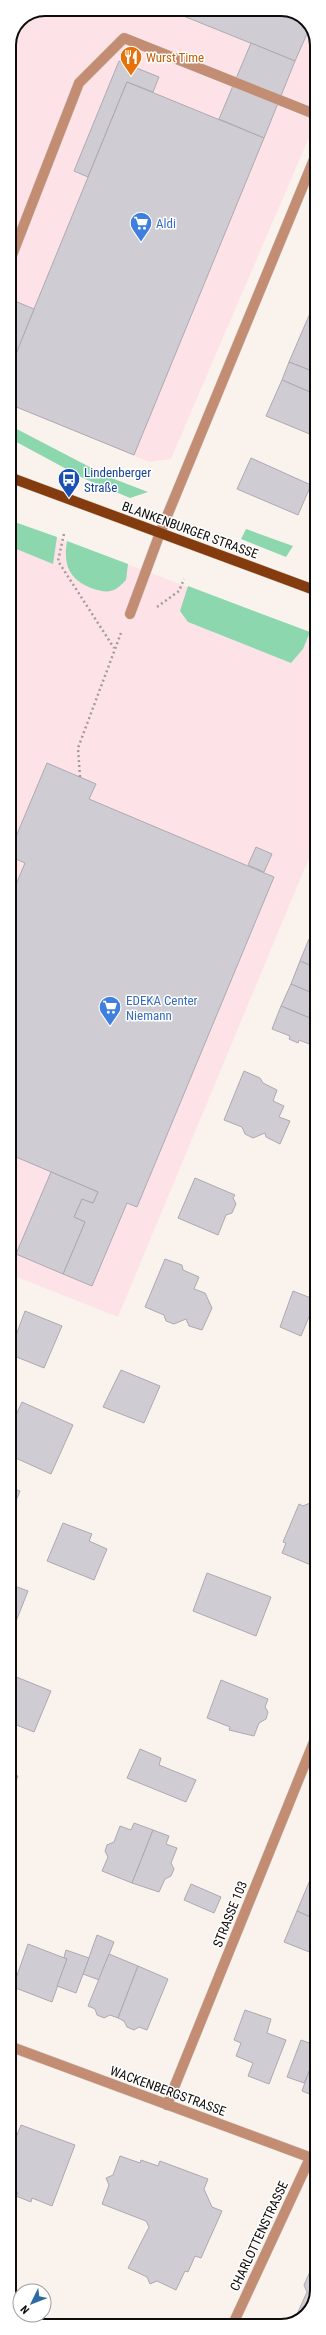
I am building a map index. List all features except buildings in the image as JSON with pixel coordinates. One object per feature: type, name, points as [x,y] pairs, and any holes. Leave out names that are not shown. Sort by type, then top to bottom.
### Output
[{"type":"main road","name":"BLANKENBURGER STRASSE","points":[[16,480],[310,588]]},
{"type":"street","points":[[16,245],[79,83],[124,38],[310,112]]},
{"type":"street","points":[[130,614],[160,533],[310,169]]},
{"type":"street","name":"STRASSE 103","points":[[167,2105],[310,1751]]},
{"type":"street","name":"WACKENBERGSTRASSE","points":[[16,2049],[310,2158]]},
{"type":"street","name":"CHARLOTTENSTRASSE","points":[[235,2319],[310,2167]]},
{"type":"path","points":[[64,534],[58,561],[114,648]]},
{"type":"path","points":[[179,591],[184,579]]},
{"type":"path","points":[[80,777],[78,748],[104,678]]},
{"type":"shaded area","points":[[45,16],[283,16],[292,18],[305,29],[310,42],[310,135],[171,459],[149,462],[16,407],[16,45],[18,34],[29,21],[34,18]]},
{"type":"shaded area","points":[[16,523],[310,632],[310,856],[118,1317],[16,1277]]},
{"type":"green space","points":[[16,429],[109,477],[148,492],[130,498],[85,479],[16,442]]},
{"type":"green space","points":[[16,522],[57,537],[53,564],[16,549]]},
{"type":"green space","points":[[246,529],[293,546],[286,557],[241,539]]},
{"type":"green space","points":[[67,541],[128,564],[126,580],[118,588],[106,592],[83,584],[73,576],[69,570],[66,557]]},
{"type":"green space","points":[[188,586],[310,632],[303,649],[291,663],[188,622],[180,611]]},
{"type":"place","name":"Wurst Time","points":[[131,76]]},
{"type":"place","name":"Aldi","points":[[141,242]]},
{"type":"place","name":"Lindenberger Straße","points":[[69,498]]},
{"type":"place","name":"EDEKA Center Niemann","points":[[110,1026]]}]
